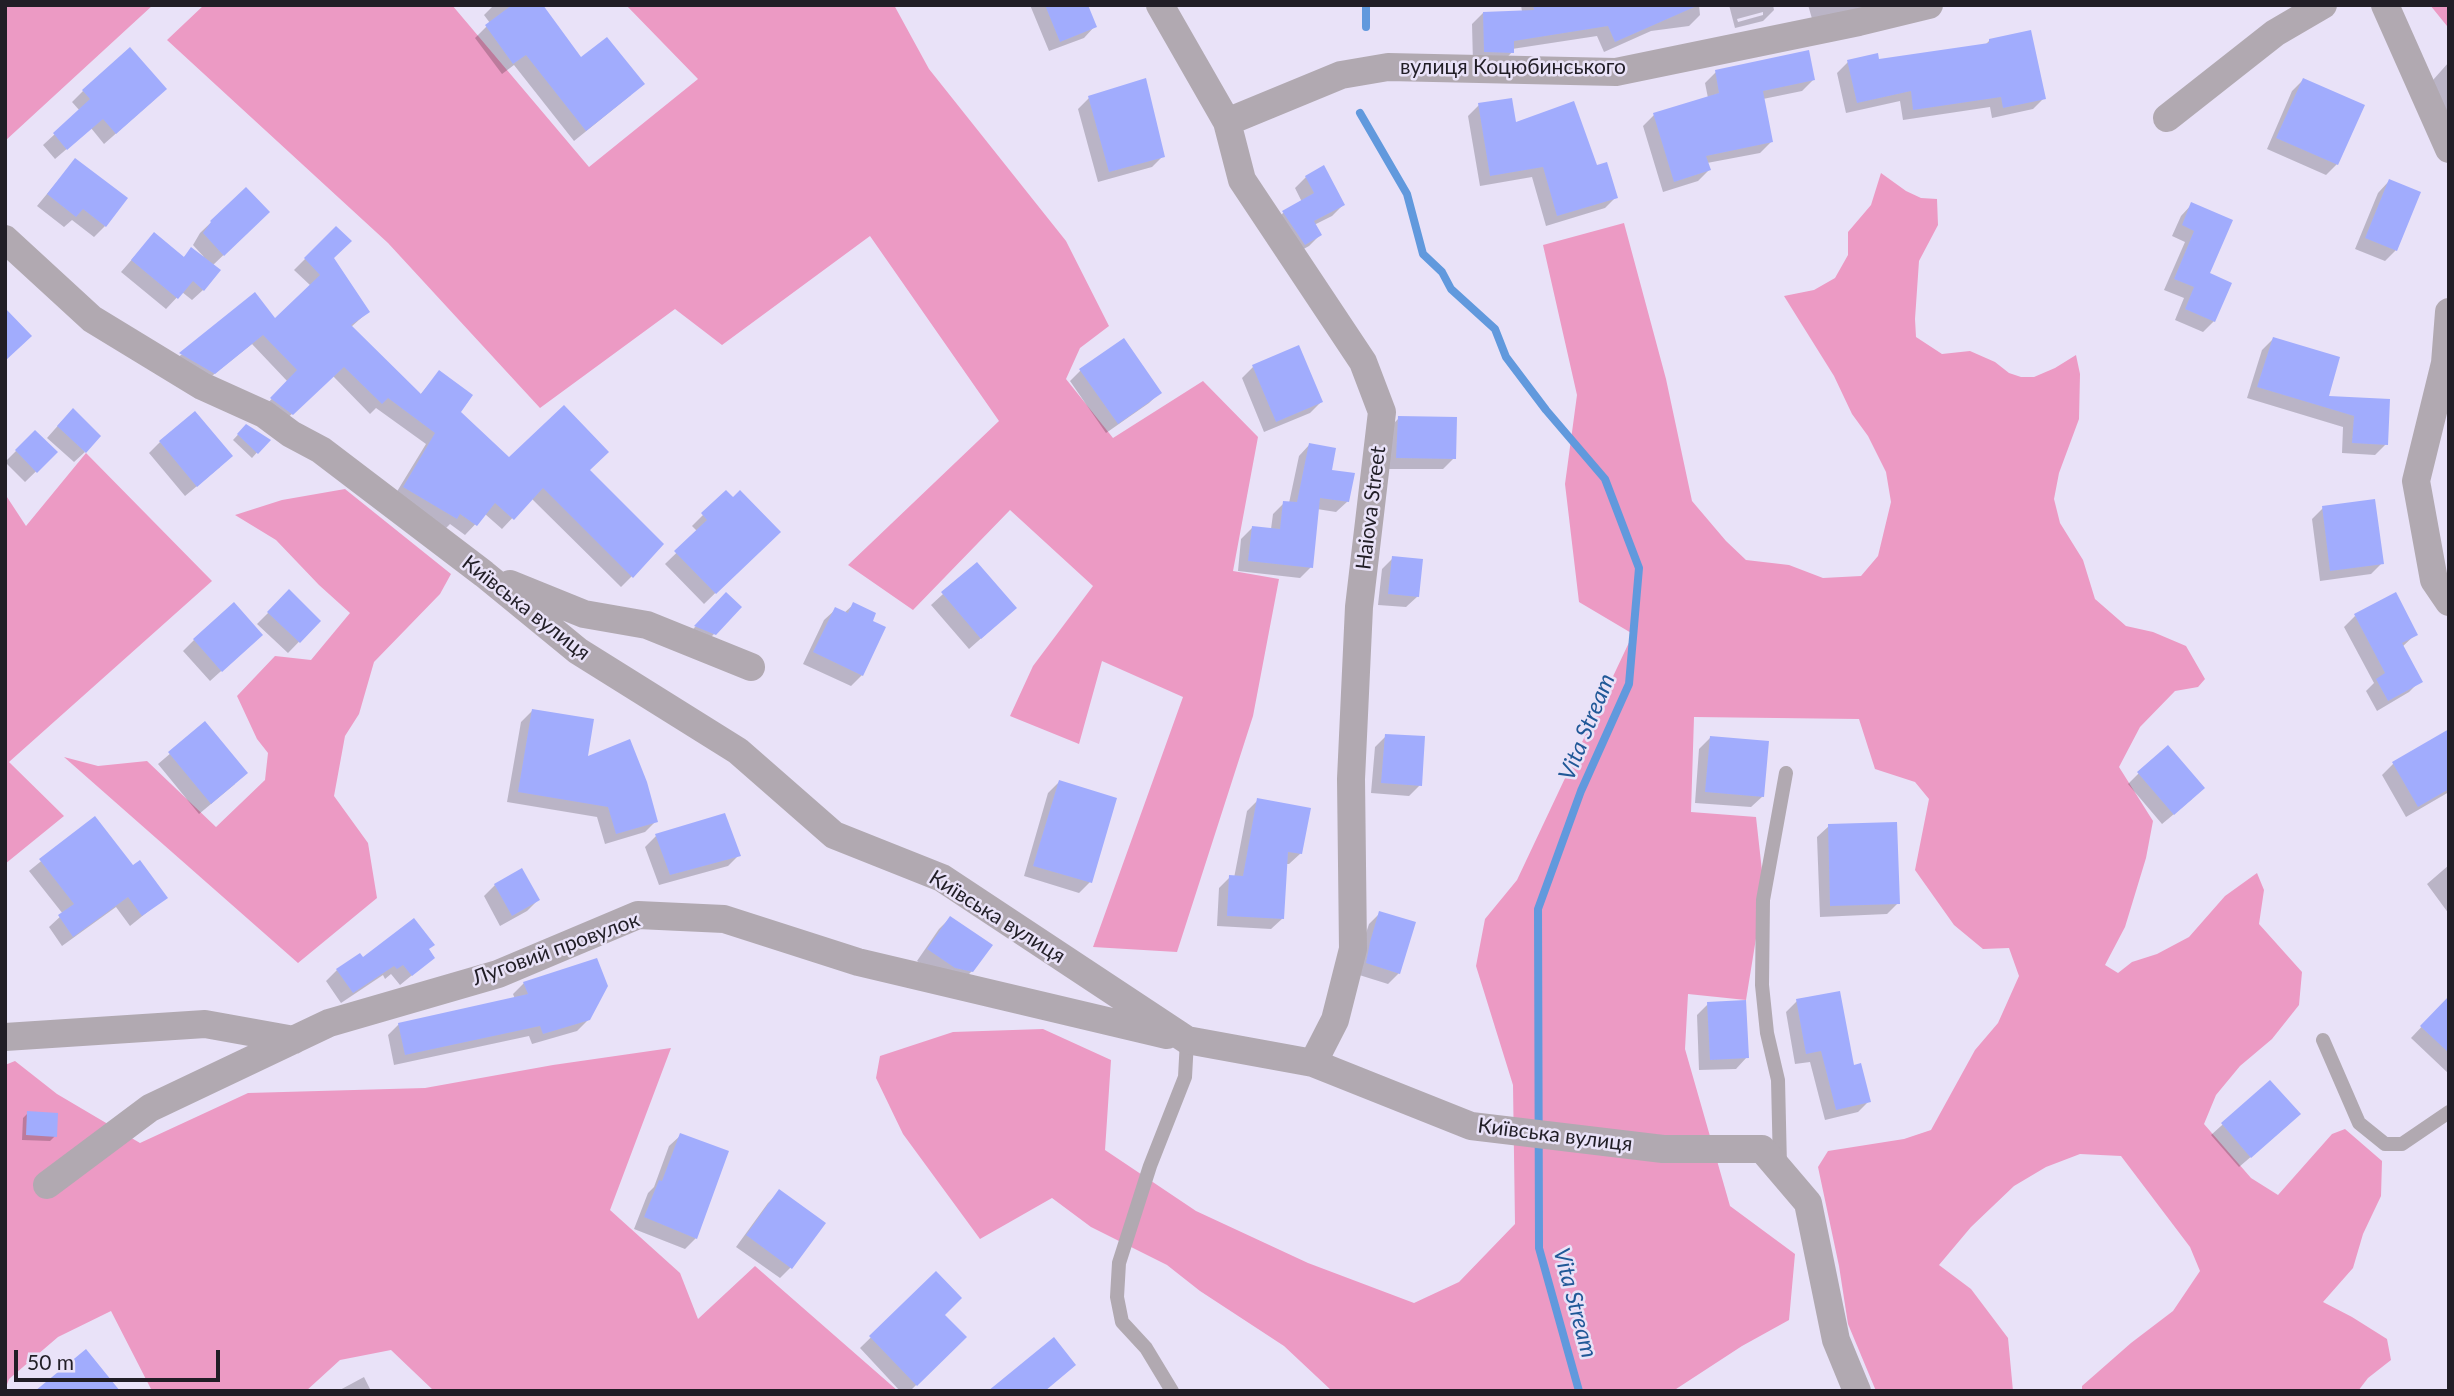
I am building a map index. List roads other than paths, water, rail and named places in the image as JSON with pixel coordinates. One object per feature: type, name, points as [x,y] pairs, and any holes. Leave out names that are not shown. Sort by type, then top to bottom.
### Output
[{"type":"street","name":"Haiova Street","points":[[1160,5],[1227,122],[1242,180],[1363,362],[1382,412],[1359,607],[1351,779],[1353,949],[1335,1020],[1313,1063]]},
{"type":"street","name":"вулиця Коцюбинського","points":[[1227,122],[1341,75],[1376,69],[1388,67],[1616,72],[1929,5]]},
{"type":"street","points":[[2167,118],[2276,33],[2323,5]]},
{"type":"street","points":[[2385,5],[2449,149]]},
{"type":"street","name":"Київська вулиця","points":[[5,239],[92,319],[202,386],[264,414],[291,434],[321,450],[484,574],[578,651],[738,751],[834,835],[942,878],[1187,1040],[1313,1063],[1471,1126],[1663,1149],[1762,1149],[1808,1203],[1836,1339],[1857,1391]]},
{"type":"street","points":[[2449,312],[2445,363],[2416,481],[2434,580],[2449,602]]},
{"type":"street","points":[[484,574],[584,614],[647,625],[751,667]]},
{"type":"street","name":"Луговий провулок","points":[[47,1185],[150,1108],[329,1023],[498,974],[638,915],[724,919],[858,962],[1187,1040]]},
{"type":"street","points":[[5,1037],[205,1024],[294,1040]]},
{"type":"lane","points":[[1780,1171],[1778,1080],[1767,1032],[1762,985],[1762,912],[1786,773]]},
{"type":"lane","points":[[1172,1391],[1146,1348],[1122,1322],[1116,1297],[1122,1252],[1150,1167],[1185,1077],[1187,1040]]},
{"type":"lane","points":[[2323,1040],[2360,1123],[2385,1144],[2402,1144],[2449,1111]]},
{"type":"waterway","name":"Vita Stream","points":[[1366,5],[1366,27]]},
{"type":"waterway","name":"Vita Stream","points":[[1360,113],[1407,194],[1423,254],[1442,272],[1451,289],[1495,329],[1506,357],[1546,410],[1605,479],[1639,568],[1629,684],[1581,791],[1538,909],[1539,1248],[1579,1391]]}]
